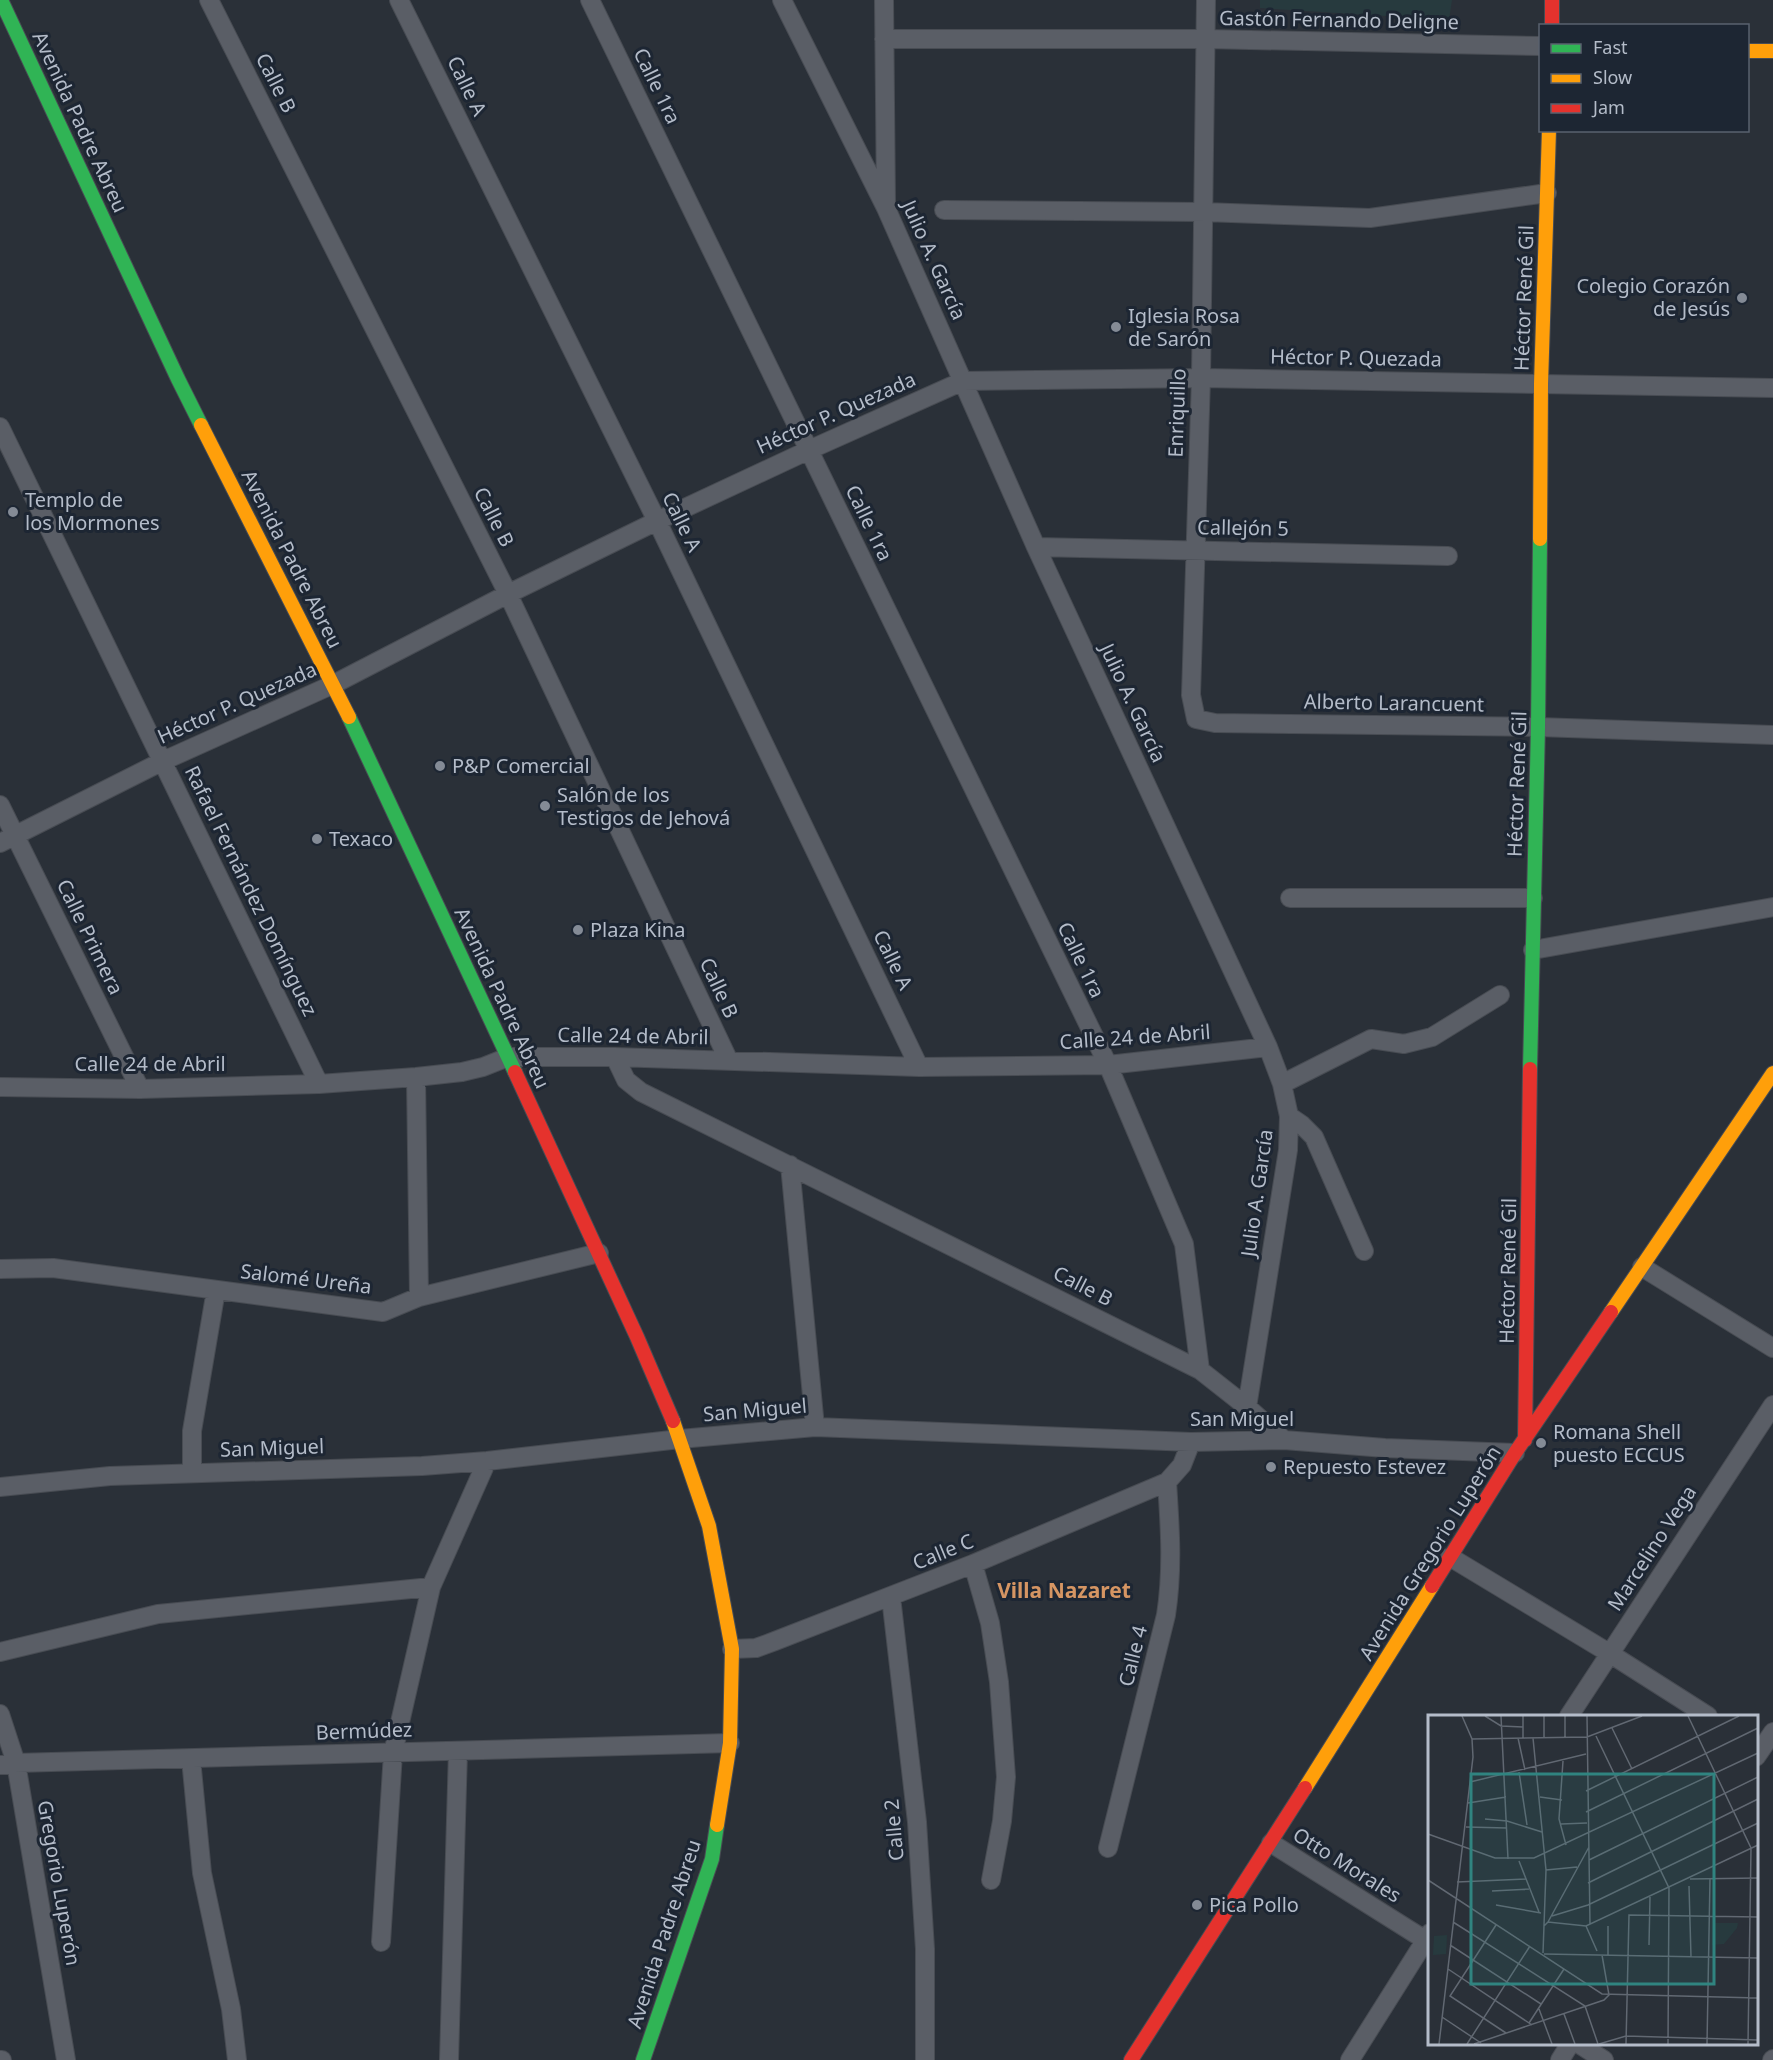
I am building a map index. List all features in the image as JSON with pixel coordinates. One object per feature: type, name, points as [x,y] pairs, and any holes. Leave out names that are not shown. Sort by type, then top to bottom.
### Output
[{"type":"main road","name":"Avenida Padre Abreu","points":[[1,0],[178,379],[333,684],[599,1253],[680,1439],[709,1526],[732,1648],[730,1743],[712,1859],[644,2060]]},
{"type":"main road","points":[[1552,0],[1552,24]]},
{"type":"main road","points":[[1749,51],[1773,51]]},
{"type":"main road","name":"Héctor René Gil","points":[[1520,1446],[1539,727],[1541,384],[1549,132]]},
{"type":"main road","name":"Avenida Gregorio Luperón","points":[[1131,2060],[1271,1843],[1520,1446],[1773,1073]]},
{"type":"street","name":"Calle B","points":[[209,0],[508,594],[728,1059]]},
{"type":"street","name":"Calle A","points":[[399,0],[657,521],[919,1067]]},
{"type":"street","name":"Calle 1ra","points":[[590,0],[1108,1065],[1184,1244],[1200,1370]]},
{"type":"street","name":"Julio A. García","points":[[782,0],[886,208],[1036,546],[1268,1047],[1282,1084],[1289,1116],[1288,1150],[1247,1407]]},
{"type":"street","points":[[884,0],[886,208]]},
{"type":"street","name":"Enriquillo","points":[[1196,719],[1191,695],[1201,378],[1206,0]]},
{"type":"street","name":"Gastón Fernando Deligne","points":[[884,39],[1206,39],[1539,46]]},
{"type":"street","points":[[944,210],[1204,212],[1370,218],[1547,193]]},
{"type":"street","name":"Héctor P. Quezada","points":[[7,839],[163,761],[333,684],[657,521],[963,381],[1201,378],[1773,388]]},
{"type":"street","name":"Rafael Fernández Domínguez","points":[[0,428],[319,1084]]},
{"type":"street","name":"Callejón 5","points":[[1036,546],[1448,556]]},
{"type":"street","name":"Alberto Larancuent","points":[[1196,719],[1215,723],[1539,727],[1773,735]]},
{"type":"street","name":"Calle Primera","points":[[0,804],[7,839],[140,1089]]},
{"type":"street","points":[[1290,898],[1533,898]]},
{"type":"street","points":[[1533,950],[1773,908]]},
{"type":"street","points":[[1282,1084],[1371,1039],[1404,1044],[1432,1037],[1500,995]]},
{"type":"street","name":"Calle 24 de Abril","points":[[0,1087],[140,1089],[319,1084],[416,1077],[483,1067],[508,1057],[728,1059],[919,1067],[1108,1065],[1268,1047]]},
{"type":"street","name":"Calle B","points":[[615,1057],[626,1080],[641,1092],[1200,1370],[1247,1407]]},
{"type":"street","points":[[416,1077],[420,1297]]},
{"type":"street","points":[[1289,1116],[1314,1137],[1364,1251]]},
{"type":"street","points":[[790,1165],[815,1427]]},
{"type":"street","name":"Salomé Ureña","points":[[0,1269],[53,1268],[383,1312],[420,1297],[599,1253]]},
{"type":"street","points":[[1642,1266],[1773,1348]]},
{"type":"street","points":[[192,1473],[192,1431],[216,1290]]},
{"type":"street","name":"Marcelino Vega","points":[[1570,1715],[1773,1406]]},
{"type":"street","points":[[1247,1407],[1284,1440]]},
{"type":"street","name":"San Miguel","points":[[0,1488],[110,1476],[422,1466],[815,1427],[1191,1442],[1284,1440],[1385,1448],[1520,1446]]},
{"type":"street","points":[[1167,1482],[1182,1465],[1191,1442]]},
{"type":"street","points":[[381,1942],[393,1753],[431,1587],[487,1461]]},
{"type":"street","name":"Calle C","points":[[732,1648],[756,1648],[891,1597],[1167,1482]]},
{"type":"street","name":"Calle 4","points":[[1108,1848],[1166,1615],[1171,1585],[1167,1482]]},
{"type":"street","points":[[1450,1557],[1706,1715]]},
{"type":"street","points":[[973,1564],[990,1623],[999,1682],[1006,1777],[1002,1821],[991,1880]]},
{"type":"street","points":[[0,1652],[158,1614],[431,1587]]},
{"type":"street","name":"Calle 2","points":[[891,1597],[917,1822],[925,1949],[925,2060]]},
{"type":"street","name":"Gregorio Luperón","points":[[0,1714],[66,2060]]},
{"type":"street","points":[[1762,1754],[1773,1732]]},
{"type":"street","name":"Bermúdez","points":[[8,1764],[730,1743]]},
{"type":"street","points":[[449,2060],[458,1751]]},
{"type":"street","points":[[191,1759],[202,1873],[231,2009],[237,2060]]},
{"type":"street","name":"Otto Morales","points":[[1271,1843],[1428,1939]]},
{"type":"street","points":[[1350,2060],[1428,1939]]},
{"type":"street","points":[[1560,2060],[1569,2045]]},
{"type":"street","points":[[1582,2045],[1604,2060]]},
{"type":"green space","points":[[1260,0],[1452,0],[1449,20],[1260,8]]},
{"type":"traffic: fast","points":[[1,0],[201,425]]},
{"type":"traffic: fast","points":[[1530,1069],[1540,539]]},
{"type":"traffic: fast","points":[[349,717],[515,1072]]},
{"type":"traffic: fast","points":[[643,2060],[712,1859],[717,1825]]},
{"type":"traffic: slow","points":[[1749,51],[1773,51]]},
{"type":"traffic: slow","points":[[1540,539],[1541,384],[1549,132]]},
{"type":"traffic: slow","points":[[201,425],[349,717]]},
{"type":"traffic: slow","points":[[1611,1312],[1773,1073]]},
{"type":"traffic: slow","points":[[673,1421],[709,1526],[732,1649],[730,1743],[717,1825]]},
{"type":"traffic: slow","points":[[1305,1788],[1432,1586]]},
{"type":"traffic: jam","points":[[1552,0],[1552,24]]},
{"type":"traffic: jam","points":[[1525,1440],[1530,1069]]},
{"type":"traffic: jam","points":[[515,1072],[637,1337],[673,1421]]},
{"type":"traffic: jam","points":[[1432,1586],[1515,1453],[1611,1312]]},
{"type":"traffic: jam","points":[[1131,2060],[1305,1788]]},
{"type":"place","name":"Colegio Corazón de Jesús","points":[[1742,298]]},
{"type":"place","name":"Iglesia Rosa de Sarón","points":[[1116,327]]},
{"type":"place","name":"Templo de los Mormones","points":[[13,512]]},
{"type":"place","name":"P&P Comercial","points":[[440,766]]},
{"type":"place","name":"Salón de los Testigos de Jehová","points":[[545,806]]},
{"type":"place","name":"Texaco","points":[[317,839]]},
{"type":"place","name":"Plaza Kina","points":[[578,930]]},
{"type":"place","name":"Romana Shell puesto ECCUS","points":[[1541,1443]]},
{"type":"place","name":"Repuesto Estevez","points":[[1271,1467]]},
{"type":"place","name":"Pica Pollo","points":[[1197,1905]]},
{"type":"district","name":"Villa Nazaret","points":[[1064,1591]]}]
